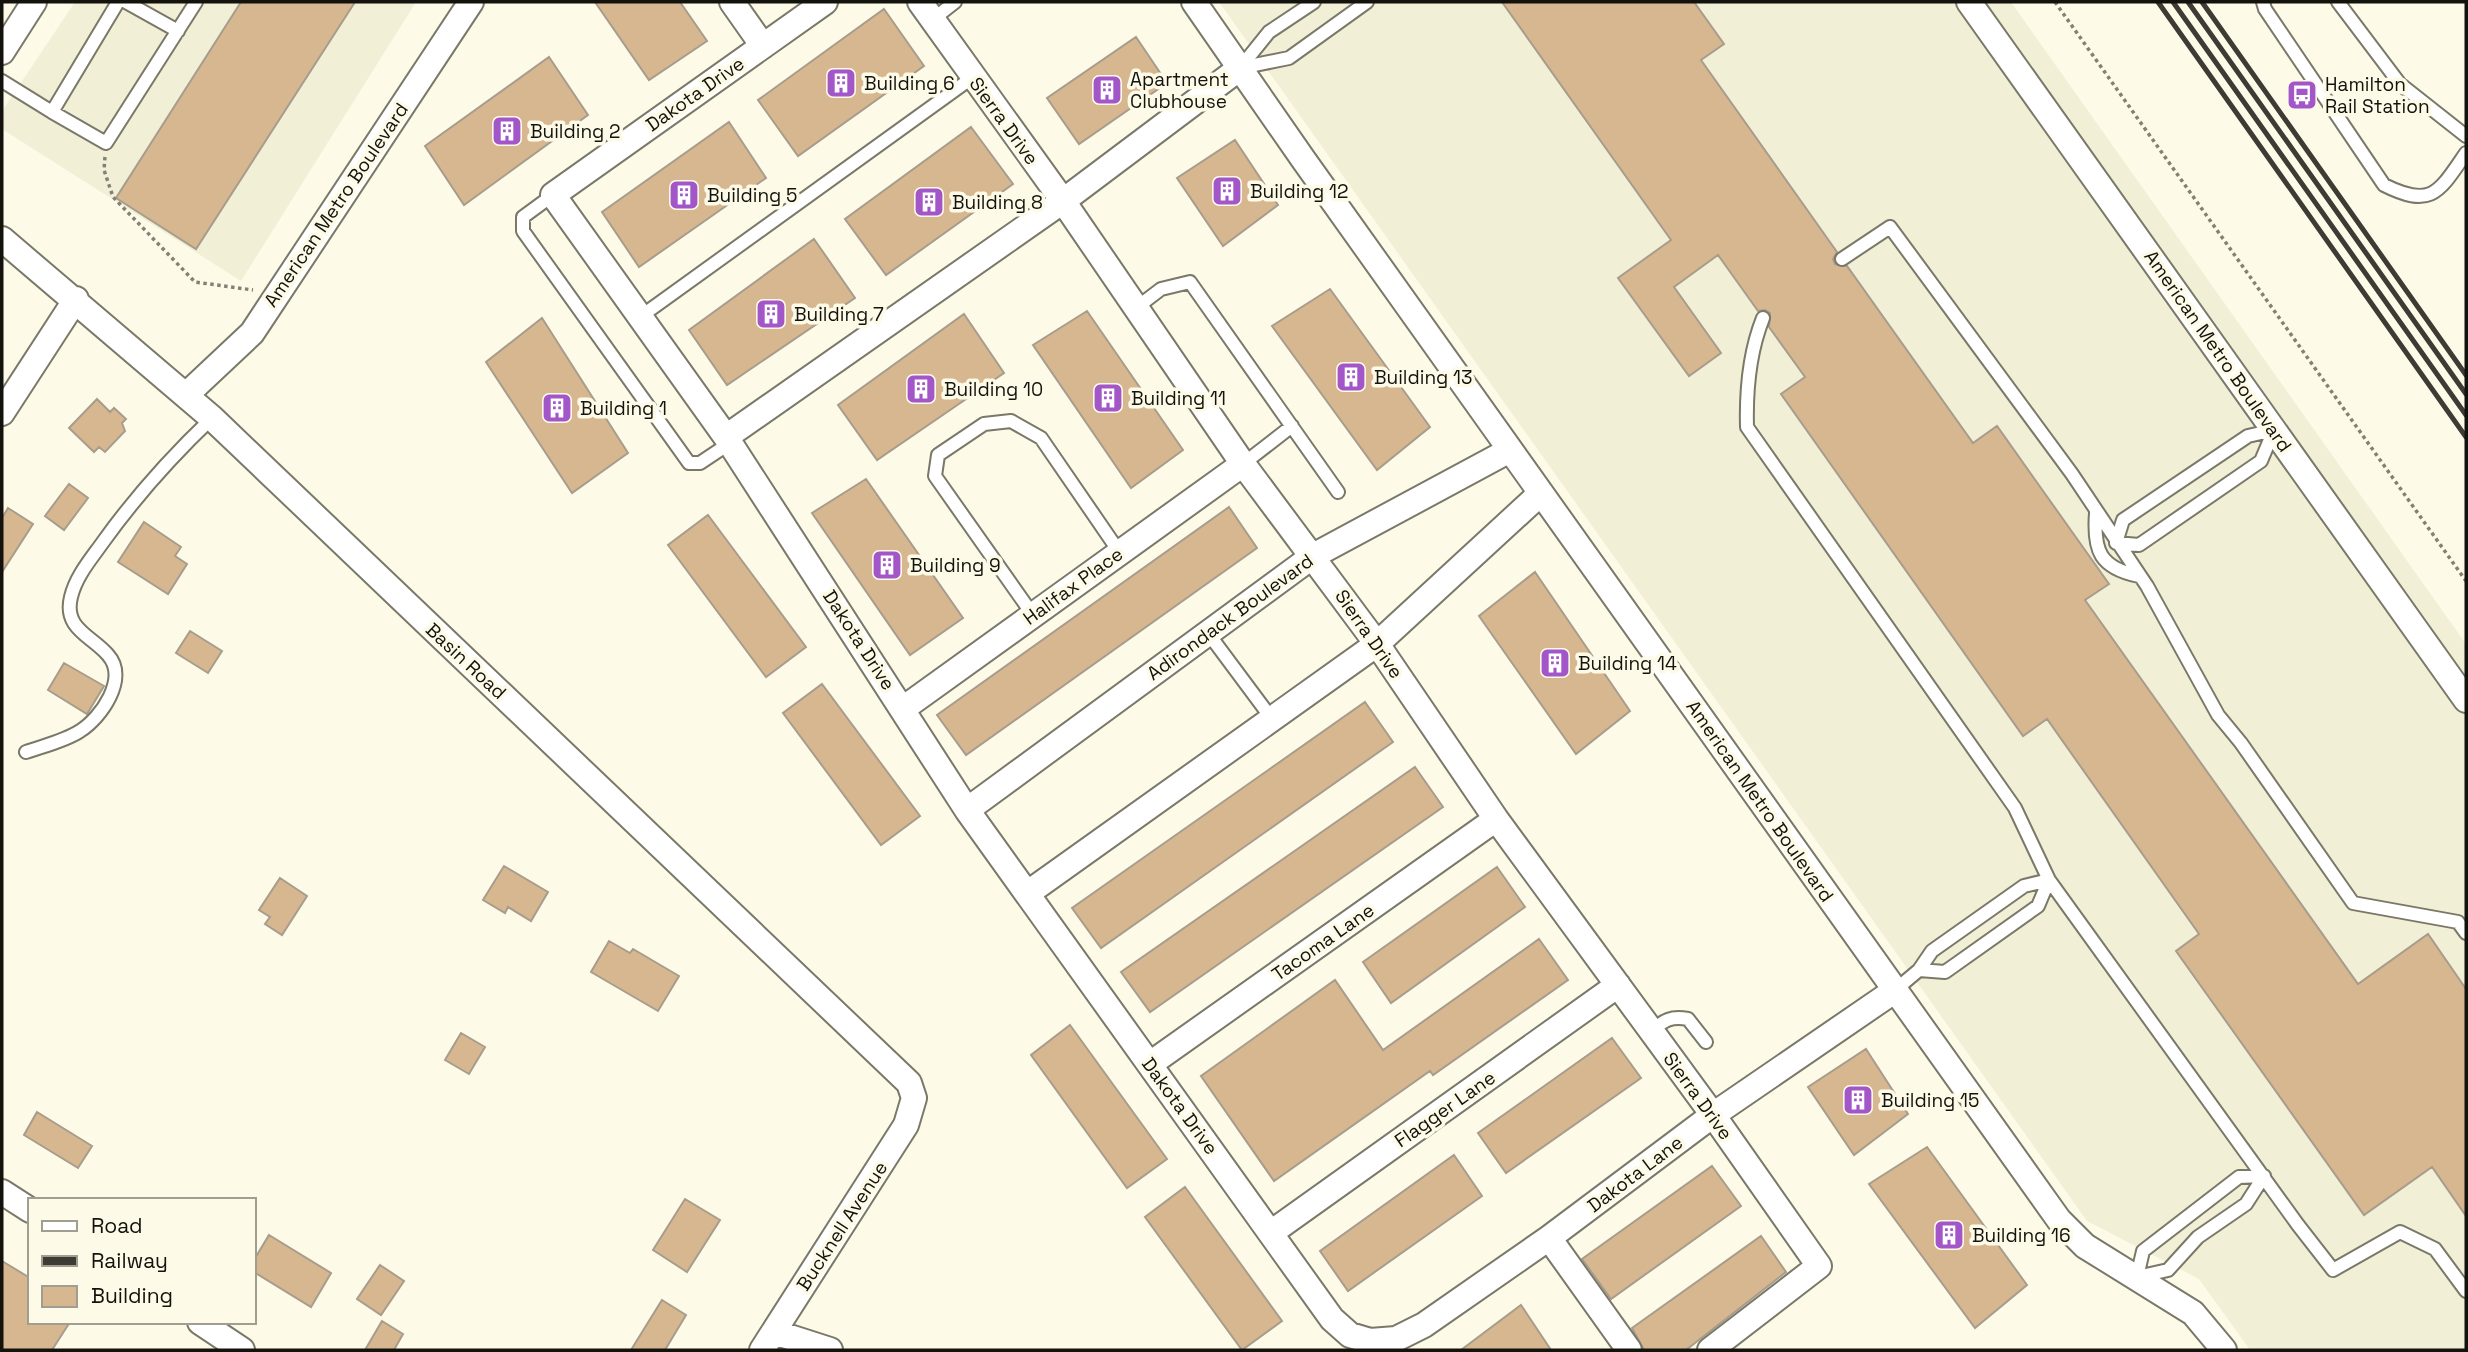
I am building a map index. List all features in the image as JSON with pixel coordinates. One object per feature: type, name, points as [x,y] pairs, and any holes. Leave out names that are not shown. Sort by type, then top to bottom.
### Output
[{"type":"street","points":[[2,52],[34,2]]},
{"type":"street","name":"American Metro Boulevard","points":[[186,395],[252,332],[471,2]]},
{"type":"street","points":[[732,2],[763,46]]},
{"type":"street","name":"Dakota Drive","points":[[825,2],[553,195],[728,440],[904,708],[967,810],[1272,1232],[1332,1320],[1350,1335],[1370,1341]]},
{"type":"street","name":"American Metro Boulevard","points":[[1194,2],[1894,991],[2071,1235],[2193,1313],[2224,1350]]},
{"type":"street","name":"American Metro Boulevard","points":[[1969,2],[2466,700]]},
{"type":"street","name":"Sierra Drive","points":[[926,11],[1063,201],[1243,464],[1377,644],[1496,819],[1713,1115],[1819,1266],[1710,1350]]},
{"type":"street","points":[[728,440],[1063,201],[1240,68]]},
{"type":"street","name":"Basin Road","points":[[2,239],[76,299],[212,418],[900,1071],[909,1083],[914,1098]]},
{"type":"street","points":[[2,413],[76,299]]},
{"type":"street","name":"Adirondack Boulevard","points":[[967,810],[1313,556],[1510,450]]},
{"type":"street","name":"Halifax Place","points":[[904,708],[1243,464]]},
{"type":"street","points":[[1028,893],[1377,644],[1541,493]]},
{"type":"street","name":"Tacoma Lane","points":[[1150,1064],[1496,819]]},
{"type":"street","name":"Flagger Lane","points":[[1272,1232],[1618,985]]},
{"type":"street","name":"Dakota Lane","points":[[1370,1341],[1396,1339],[1424,1325],[1549,1238],[1713,1115],[1894,991]]},
{"type":"street","name":"Bucknell Avenue","points":[[768,1341],[906,1125],[914,1098]]},
{"type":"street","points":[[2,1192],[28,1209]]},
{"type":"street","points":[[1549,1238],[1629,1350]]},
{"type":"street","points":[[203,1324],[243,1350]]},
{"type":"street","points":[[768,1341],[830,1350]]},
{"type":"lane","points":[[52,112],[118,2]]},
{"type":"lane","points":[[126,2],[178,31]]},
{"type":"lane","points":[[2,81],[106,143],[196,2]]},
{"type":"lane","points":[[926,11],[955,2]]},
{"type":"lane","points":[[1240,68],[1269,32],[1314,2]]},
{"type":"lane","points":[[1240,68],[1289,58],[1367,2]]},
{"type":"lane","points":[[2263,2],[2265,9],[2384,185],[2408,197],[2429,196],[2447,181],[2466,153]]},
{"type":"lane","points":[[2338,2],[2400,84],[2466,136]]},
{"type":"lane","points":[[640,317],[973,77]]},
{"type":"lane","points":[[553,195],[523,217],[523,231],[689,463],[700,463],[728,440]]},
{"type":"lane","points":[[1842,259],[1890,227],[2073,474],[2139,576],[2218,715],[2241,743],[2353,903],[2458,922],[2466,933]]},
{"type":"lane","points":[[1136,308],[1161,289],[1190,282],[1338,492]]},
{"type":"lane","points":[[1763,318],[1755,337],[1746,388],[1746,427],[2015,808],[2049,880],[2333,1270],[2400,1231],[2435,1249],[2466,1291]]},
{"type":"lane","points":[[26,752],[80,732],[99,715],[115,687],[115,672],[110,656],[79,632],[71,618],[70,598],[81,572],[142,488],[212,418]]},
{"type":"lane","points":[[1033,615],[935,476],[938,455],[984,424],[1011,421],[1041,438],[1120,552]]},
{"type":"lane","points":[[1243,464],[1292,426]]},
{"type":"lane","points":[[2116,543],[2139,545],[2261,461],[2274,430]]},
{"type":"lane","points":[[2116,543],[2123,520],[2248,436],[2274,430]]},
{"type":"lane","points":[[2096,513],[2094,534],[2104,559],[2113,569],[2139,576]]},
{"type":"lane","points":[[1208,633],[1272,719]]},
{"type":"lane","points":[[1894,991],[1919,970],[1932,951],[2024,886],[2049,880]]},
{"type":"lane","points":[[1919,970],[1945,972],[2038,906],[2049,880]]},
{"type":"lane","points":[[1652,1031],[1665,1020],[1676,1017],[1688,1019],[1706,1042]]},
{"type":"lane","points":[[2264,1176],[2246,1204],[2198,1237],[2168,1270],[2137,1278],[2143,1251],[2239,1177],[2264,1176]]},
{"type":"path","points":[[2055,2],[2466,581]]},
{"type":"path","points":[[106,143],[104,170],[113,197],[195,282],[252,291],[256,284],[283,285]]},
{"type":"shaded area","points":[[75,2],[416,2],[241,281],[2,129],[2,111]]},
{"type":"shaded area","points":[[1219,2],[2011,2],[2466,644],[2466,1350],[2250,1350],[2199,1279],[2087,1221]]},
{"type":"building","points":[[241,2],[355,2],[196,249],[116,198]]},
{"type":"building","points":[[595,2],[680,2],[707,41],[649,80]]},
{"type":"building","points":[[1502,2],[1694,2],[1724,44],[1701,60],[1837,252],[1833,259],[1835,264],[1847,266],[1973,443],[1997,426],[2109,584],[2085,600],[2358,984],[2428,934],[2466,989],[2466,1216],[2432,1167],[2364,1215],[2176,951],[2199,934],[2047,719],[2023,736],[1781,394],[1805,377],[1769,327],[1770,313],[1765,310],[1758,311],[1718,255],[1674,287],[1721,353],[1689,376],[1618,278],[1671,240]]},
{"type":"building","name":"Building 6","points":[[884,9],[924,66],[798,156],[758,100]]},
{"type":"building","name":"Apartment Clubhouse","points":[[1136,37],[1167,83],[1079,144],[1047,98]]},
{"type":"building","name":"Building 2","points":[[549,57],[588,115],[464,205],[425,146]]},
{"type":"building","name":"Building 5","points":[[729,122],[766,178],[639,267],[602,212]]},
{"type":"building","name":"Building 8","points":[[971,127],[1013,184],[886,275],[845,219]]},
{"type":"building","name":"Building 12","points":[[1235,140],[1278,205],[1223,246],[1177,178]]},
{"type":"building","name":"Building 7","points":[[814,239],[855,298],[727,385],[689,330]]},
{"type":"building","name":"Building 13","points":[[1330,289],[1430,427],[1377,470],[1272,326]]},
{"type":"building","name":"Building 11","points":[[1087,311],[1183,450],[1131,488],[1033,345]]},
{"type":"building","name":"Building 10","points":[[964,314],[1004,373],[877,460],[838,405]]},
{"type":"building","name":"Building 1","points":[[542,318],[628,453],[572,493],[486,362]]},
{"type":"building","points":[[97,399],[110,412],[114,408],[126,419],[122,423],[125,431],[105,452],[99,447],[94,452],[69,428]]},
{"type":"building","name":"Building 9","points":[[866,479],[963,618],[910,655],[812,513]]},
{"type":"building","points":[[69,484],[88,498],[64,530],[45,516]]},
{"type":"building","points":[[1229,507],[1257,548],[966,755],[937,715]]},
{"type":"building","points":[[8,508],[33,524],[2,572],[2,518]]},
{"type":"building","points":[[708,515],[806,647],[766,677],[668,545]]},
{"type":"building","points":[[144,522],[181,547],[175,556],[187,564],[168,594],[118,562]]},
{"type":"building","name":"Building 14","points":[[1535,572],[1630,711],[1576,754],[1479,616]]},
{"type":"building","points":[[190,631],[222,651],[208,673],[176,653]]},
{"type":"building","points":[[64,663],[104,686],[87,714],[48,690]]},
{"type":"building","points":[[822,684],[920,816],[881,845],[783,713]]},
{"type":"building","points":[[1365,702],[1393,742],[1101,948],[1072,908]]},
{"type":"building","points":[[1415,767],[1443,807],[1150,1012],[1121,972]]},
{"type":"building","points":[[504,866],[548,892],[531,921],[508,907],[505,913],[483,900]]},
{"type":"building","points":[[1497,867],[1525,907],[1391,1003],[1363,962]]},
{"type":"building","points":[[280,878],[307,896],[282,935],[265,924],[270,917],[259,910]]},
{"type":"building","points":[[1539,939],[1568,980],[1433,1075],[1430,1071],[1274,1181],[1201,1076],[1335,980],[1383,1050]]},
{"type":"building","points":[[609,941],[630,953],[633,949],[679,976],[658,1011],[591,972]]},
{"type":"building","points":[[1070,1025],[1167,1159],[1127,1188],[1031,1055]]},
{"type":"building","points":[[461,1033],[485,1047],[469,1074],[445,1060]]},
{"type":"building","points":[[1612,1038],[1641,1078],[1506,1173],[1478,1133]]},
{"type":"building","name":"Building 15","points":[[1866,1049],[1908,1114],[1854,1155],[1808,1087]]},
{"type":"building","points":[[37,1112],[92,1146],[78,1168],[24,1135]]},
{"type":"building","name":"Building 16","points":[[1927,1147],[2027,1285],[1975,1328],[1869,1184]]},
{"type":"building","points":[[1454,1155],[1482,1196],[1348,1291],[1320,1251]]},
{"type":"building","points":[[1712,1166],[1741,1206],[1611,1299],[1582,1259]]},
{"type":"building","points":[[1185,1187],[1282,1321],[1242,1350],[1145,1217]]},
{"type":"building","points":[[685,1199],[720,1220],[687,1272],[653,1250]]},
{"type":"building","points":[[269,1235],[331,1273],[311,1307],[256,1273],[256,1257]]},
{"type":"building","points":[[1761,1236],[1786,1272],[1686,1350],[1644,1350],[1632,1328]]},
{"type":"building","points":[[2,1261],[28,1277],[28,1324],[69,1324],[52,1350],[2,1350]]},
{"type":"building","points":[[380,1265],[404,1281],[381,1315],[357,1299]]},
{"type":"building","points":[[662,1300],[686,1315],[665,1350],[631,1350]]},
{"type":"building","points":[[1521,1305],[1551,1350],[1461,1350]]},
{"type":"building","points":[[382,1321],[403,1334],[394,1350],[365,1350]]},
{"type":"railway","points":[[2158,2],[2466,437]]},
{"type":"railway","points":[[2173,2],[2466,415]]},
{"type":"railway","points":[[2188,2],[2466,394]]},
{"type":"railway","points":[[2202,2],[2466,375]]},
{"type":"place","name":"Building 6","points":[[841,83]]},
{"type":"place","name":"Apartment Clubhouse","points":[[1107,90]]},
{"type":"place","name":"Hamilton Rail Station","points":[[2302,95]]},
{"type":"place","name":"Building 2","points":[[507,131]]},
{"type":"place","name":"Building 12","points":[[1227,191]]},
{"type":"place","name":"Building 5","points":[[684,195]]},
{"type":"place","name":"Building 8","points":[[929,202]]},
{"type":"place","name":"Building 7","points":[[771,314]]},
{"type":"place","name":"Building 13","points":[[1351,377]]},
{"type":"place","name":"Building 10","points":[[921,389]]},
{"type":"place","name":"Building 11","points":[[1108,398]]},
{"type":"place","name":"Building 1","points":[[557,408]]},
{"type":"place","name":"Building 9","points":[[887,565]]},
{"type":"place","name":"Building 14","points":[[1555,663]]},
{"type":"place","name":"Building 15","points":[[1858,1100]]},
{"type":"place","name":"Building 16","points":[[1949,1235]]}]
